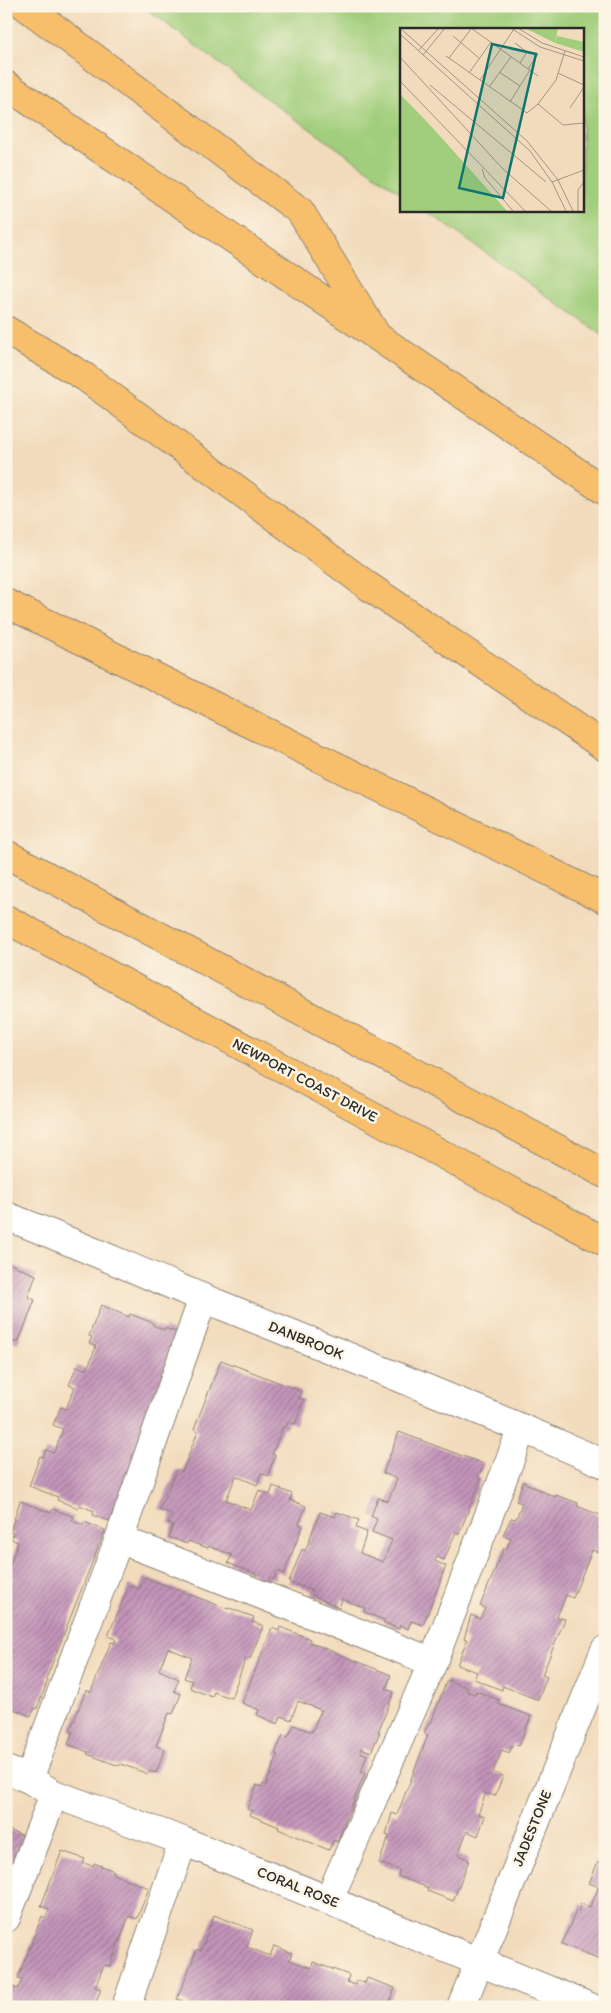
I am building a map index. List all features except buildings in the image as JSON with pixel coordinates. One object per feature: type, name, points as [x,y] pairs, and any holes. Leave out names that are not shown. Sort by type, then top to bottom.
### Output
[{"type":"main road","points":[[25,6],[300,211],[379,339]]},
{"type":"main road","points":[[6,85],[605,491]]},
{"type":"main road","points":[[6,330],[85,377],[368,586],[605,747]]},
{"type":"main road","points":[[6,603],[605,899]]},
{"type":"main road","points":[[6,854],[605,1174]]},
{"type":"main road","name":"NEWPORT COAST DRIVE","points":[[6,919],[605,1242]]},
{"type":"street","name":"DANBROOK","points":[[6,1216],[82,1245],[203,1298],[522,1428],[605,1464]]},
{"type":"street","points":[[17,1774],[119,1539],[203,1298]]},
{"type":"street","points":[[328,1899],[433,1662],[522,1428]]},
{"type":"street","points":[[119,1539],[433,1662]]},
{"type":"street","name":"JADESTONE","points":[[461,2007],[478,1960],[605,1650]]},
{"type":"street","name":"CORAL ROSE","points":[[17,1774],[54,1794],[183,1841],[590,2007]]},
{"type":"street","points":[[6,1918],[54,1794]]},
{"type":"street","points":[[133,2007],[127,2004],[183,1841]]},
{"type":"green space","points":[[143,6],[605,6],[605,337],[426,211],[584,211],[584,28],[400,28],[400,192],[256,91]]}]
